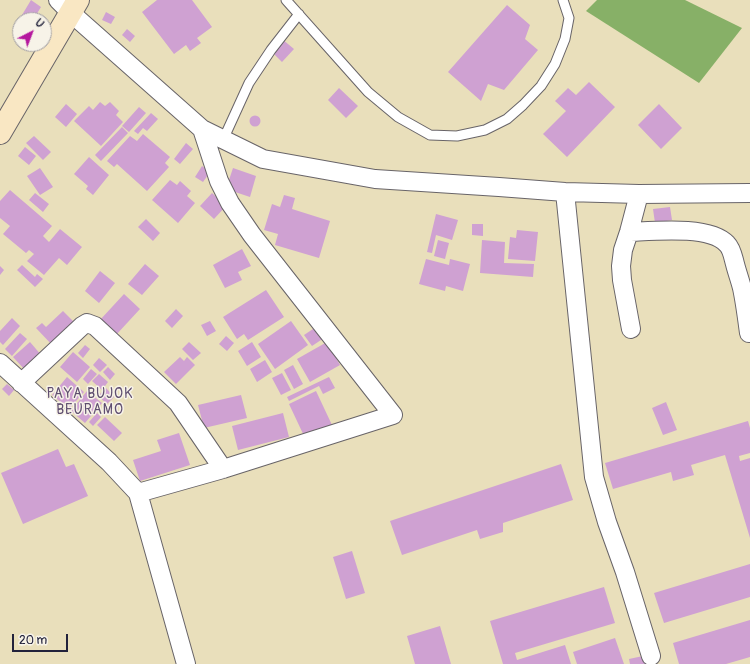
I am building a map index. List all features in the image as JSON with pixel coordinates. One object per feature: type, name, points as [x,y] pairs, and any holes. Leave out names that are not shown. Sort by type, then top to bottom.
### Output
[{"type":"main road","points":[[0,133],[69,4]]},
{"type":"street","points":[[69,4],[202,129],[263,159],[375,179],[565,192],[639,194],[750,193]]},
{"type":"street","points":[[138,493],[223,469],[394,415],[252,235],[230,203],[219,181],[202,129]]},
{"type":"street","points":[[565,192],[594,476],[607,522],[625,572],[651,656]]},
{"type":"street","points":[[631,329],[622,280],[622,266],[623,250],[639,194]]},
{"type":"street","points":[[629,232],[697,232],[712,235],[728,244],[742,287],[749,333]]},
{"type":"street","points":[[21,383],[82,326],[88,323],[95,326],[178,404],[223,469]]},
{"type":"street","points":[[0,363],[109,462],[138,493],[186,664]]},
{"type":"lane","points":[[286,0],[368,92],[398,116],[430,135],[456,136],[485,130],[507,119],[523,105],[540,86],[555,64],[565,39],[569,18],[563,0]]},
{"type":"lane","points":[[223,140],[249,83],[271,50],[299,14]]},
{"type":"green space","points":[[597,0],[685,0],[742,28],[699,83],[586,11]]},
{"type":"building","points":[[31,0],[41,7],[38,12],[24,12]]},
{"type":"building","points":[[157,0],[192,0],[212,27],[197,38],[201,43],[190,51],[186,45],[174,54],[142,12]]},
{"type":"building","points":[[507,5],[530,25],[525,39],[538,50],[504,90],[488,84],[481,101],[448,72]]},
{"type":"building","points":[[106,12],[115,17],[111,24],[102,20]]},
{"type":"building","points":[[127,29],[135,36],[130,42],[122,35]]},
{"type":"building","points":[[282,39],[294,49],[282,62],[271,51]]},
{"type":"building","points":[[589,82],[615,107],[567,157],[543,134],[566,111],[555,101],[568,88],[576,95]]},
{"type":"building","points":[[339,88],[358,106],[346,118],[328,100]]},
{"type":"building","points":[[100,102],[105,106],[110,102],[119,111],[116,115],[123,122],[101,146],[74,121],[89,106],[93,110]]},
{"type":"building","points":[[66,104],[77,114],[66,127],[55,117]]},
{"type":"building","points":[[659,104],[682,128],[661,149],[638,125]]},
{"type":"building","points":[[139,107],[146,113],[129,132],[122,126]]},
{"type":"building","points":[[151,113],[158,119],[147,131],[143,128],[138,134],[134,131]]},
{"type":"building","points":[[255,115],[259,117],[261,121],[259,125],[255,127],[251,125],[249,121],[251,117]]},
{"type":"building","points":[[122,127],[128,133],[101,161],[95,155]]},
{"type":"building","points":[[143,134],[170,157],[165,163],[169,167],[147,191],[117,164],[114,167],[107,161],[130,136],[137,141]]},
{"type":"building","points":[[34,136],[51,152],[43,160],[26,143]]},
{"type":"building","points":[[186,143],[193,149],[180,164],[174,159]]},
{"type":"building","points":[[25,147],[36,156],[29,165],[18,156]]},
{"type":"building","points":[[89,157],[109,175],[93,195],[86,189],[88,186],[74,174]]},
{"type":"building","points":[[202,166],[210,172],[203,182],[195,177]]},
{"type":"building","points":[[40,168],[53,187],[40,195],[27,176]]},
{"type":"building","points":[[233,168],[256,176],[250,197],[226,189]]},
{"type":"building","points":[[170,180],[177,185],[180,181],[191,191],[187,196],[195,203],[178,223],[152,200]]},
{"type":"building","points":[[10,190],[52,226],[43,236],[49,242],[60,229],[82,247],[67,265],[59,258],[44,275],[27,261],[34,254],[29,250],[26,253],[3,234],[10,226],[0,218],[0,201]]},
{"type":"building","points":[[35,193],[49,204],[43,212],[29,200]]},
{"type":"building","points":[[212,193],[226,206],[214,219],[200,206]]},
{"type":"building","points":[[284,195],[295,198],[292,209],[330,221],[319,258],[275,245],[278,234],[264,230],[272,204],[280,207]]},
{"type":"building","points":[[670,207],[672,220],[655,223],[653,209]]},
{"type":"building","points":[[436,214],[458,220],[452,240],[436,235],[432,253],[427,252]]},
{"type":"building","points":[[146,219],[160,233],[153,241],[138,227]]},
{"type":"building","points":[[472,224],[483,224],[483,236],[472,235]]},
{"type":"building","points":[[517,230],[538,232],[535,261],[508,259],[510,237],[516,238]]},
{"type":"building","points":[[438,240],[449,243],[445,259],[434,256]]},
{"type":"building","points":[[482,240],[505,242],[504,263],[534,264],[533,277],[480,273]]},
{"type":"building","points":[[242,249],[251,266],[238,272],[242,280],[225,288],[213,265]]},
{"type":"building","points":[[426,259],[449,265],[450,259],[470,264],[463,291],[446,286],[445,291],[419,284]]},
{"type":"building","points":[[145,264],[159,276],[142,295],[128,284]]},
{"type":"building","points":[[22,265],[35,277],[37,274],[43,279],[35,287],[17,270]]},
{"type":"building","points":[[0,266],[4,270],[0,275]]},
{"type":"building","points":[[100,271],[115,283],[99,303],[85,291]]},
{"type":"building","points":[[266,290],[284,317],[248,340],[244,334],[237,339],[223,317]]},
{"type":"building","points":[[124,294],[140,309],[116,335],[100,320]]},
{"type":"building","points":[[176,309],[183,316],[172,328],[165,321]]},
{"type":"building","points":[[63,311],[77,325],[54,347],[36,328],[42,323],[46,327]]},
{"type":"building","points":[[12,318],[20,326],[3,345],[0,342],[0,331]]},
{"type":"building","points":[[210,321],[216,331],[207,336],[201,325]]},
{"type":"building","points":[[291,321],[308,345],[275,369],[258,344]]},
{"type":"building","points":[[316,327],[324,338],[312,346],[304,335]]},
{"type":"building","points":[[20,333],[27,339],[12,356],[5,349]]},
{"type":"building","points":[[226,336],[234,343],[227,351],[219,344]]},
{"type":"building","points":[[30,342],[42,356],[26,371],[13,357]]},
{"type":"building","points":[[189,342],[201,353],[193,360],[182,349]]},
{"type":"building","points":[[252,342],[261,357],[247,366],[238,351]]},
{"type":"building","points":[[327,342],[340,365],[310,382],[297,359]]},
{"type":"building","points":[[85,345],[90,349],[83,358],[78,353]]},
{"type":"building","points":[[73,352],[90,367],[77,382],[60,367]]},
{"type":"building","points":[[180,357],[184,361],[187,357],[195,365],[176,384],[164,372]]},
{"type":"building","points":[[99,358],[107,365],[100,372],[93,365]]},
{"type":"building","points":[[265,360],[272,372],[257,382],[250,369]]},
{"type":"building","points":[[293,365],[303,384],[294,389],[284,370]]},
{"type":"building","points":[[108,367],[115,374],[110,380],[103,372]]},
{"type":"building","points":[[91,369],[97,374],[88,384],[83,379]]},
{"type":"building","points":[[282,373],[291,390],[281,395],[272,378]]},
{"type":"building","points":[[99,374],[108,382],[102,390],[92,381]]},
{"type":"building","points":[[67,377],[84,392],[69,409],[52,395]]},
{"type":"building","points":[[329,377],[335,388],[323,394],[319,386],[289,401],[287,397]]},
{"type":"building","points":[[7,384],[14,390],[9,396],[2,389]]},
{"type":"building","points":[[106,388],[114,397],[107,404],[98,396]]},
{"type":"building","points":[[87,391],[102,403],[85,423],[71,411]]},
{"type":"building","points":[[316,391],[332,425],[305,438],[289,404]]},
{"type":"building","points":[[241,395],[247,418],[204,428],[198,405]]},
{"type":"building","points":[[666,402],[677,430],[663,435],[652,408]]},
{"type":"building","points":[[97,413],[101,417],[93,426],[89,422]]},
{"type":"building","points":[[283,413],[289,437],[238,450],[232,426]]},
{"type":"building","points":[[105,417],[122,433],[114,441],[97,425]]},
{"type":"building","points":[[748,421],[750,428],[750,453],[739,456],[740,461],[750,458],[750,538],[725,455],[691,465],[694,475],[673,481],[671,472],[613,489],[605,463]]},
{"type":"building","points":[[179,433],[190,465],[140,481],[133,460],[161,451],[157,440]]},
{"type":"building","points":[[58,449],[66,467],[74,464],[88,496],[23,524],[1,473]]},
{"type":"building","points":[[561,464],[573,500],[503,523],[503,532],[480,539],[477,530],[402,555],[390,521]]},
{"type":"building","points":[[352,551],[365,593],[346,599],[333,557]]},
{"type":"building","points":[[750,564],[750,597],[664,623],[654,593]]},
{"type":"building","points":[[604,587],[615,623],[515,653],[517,660],[565,645],[571,664],[503,664],[490,621]]},
{"type":"building","points":[[750,620],[750,657],[726,664],[679,664],[673,643]]},
{"type":"building","points":[[440,626],[451,664],[415,664],[407,636]]},
{"type":"building","points":[[615,638],[624,664],[577,664],[573,652]]},
{"type":"building","points":[[643,656],[645,664],[630,664],[629,659]]},
{"type":"district","name":"PAYA BUJOK BEURAMO","points":[[90,402]]}]
